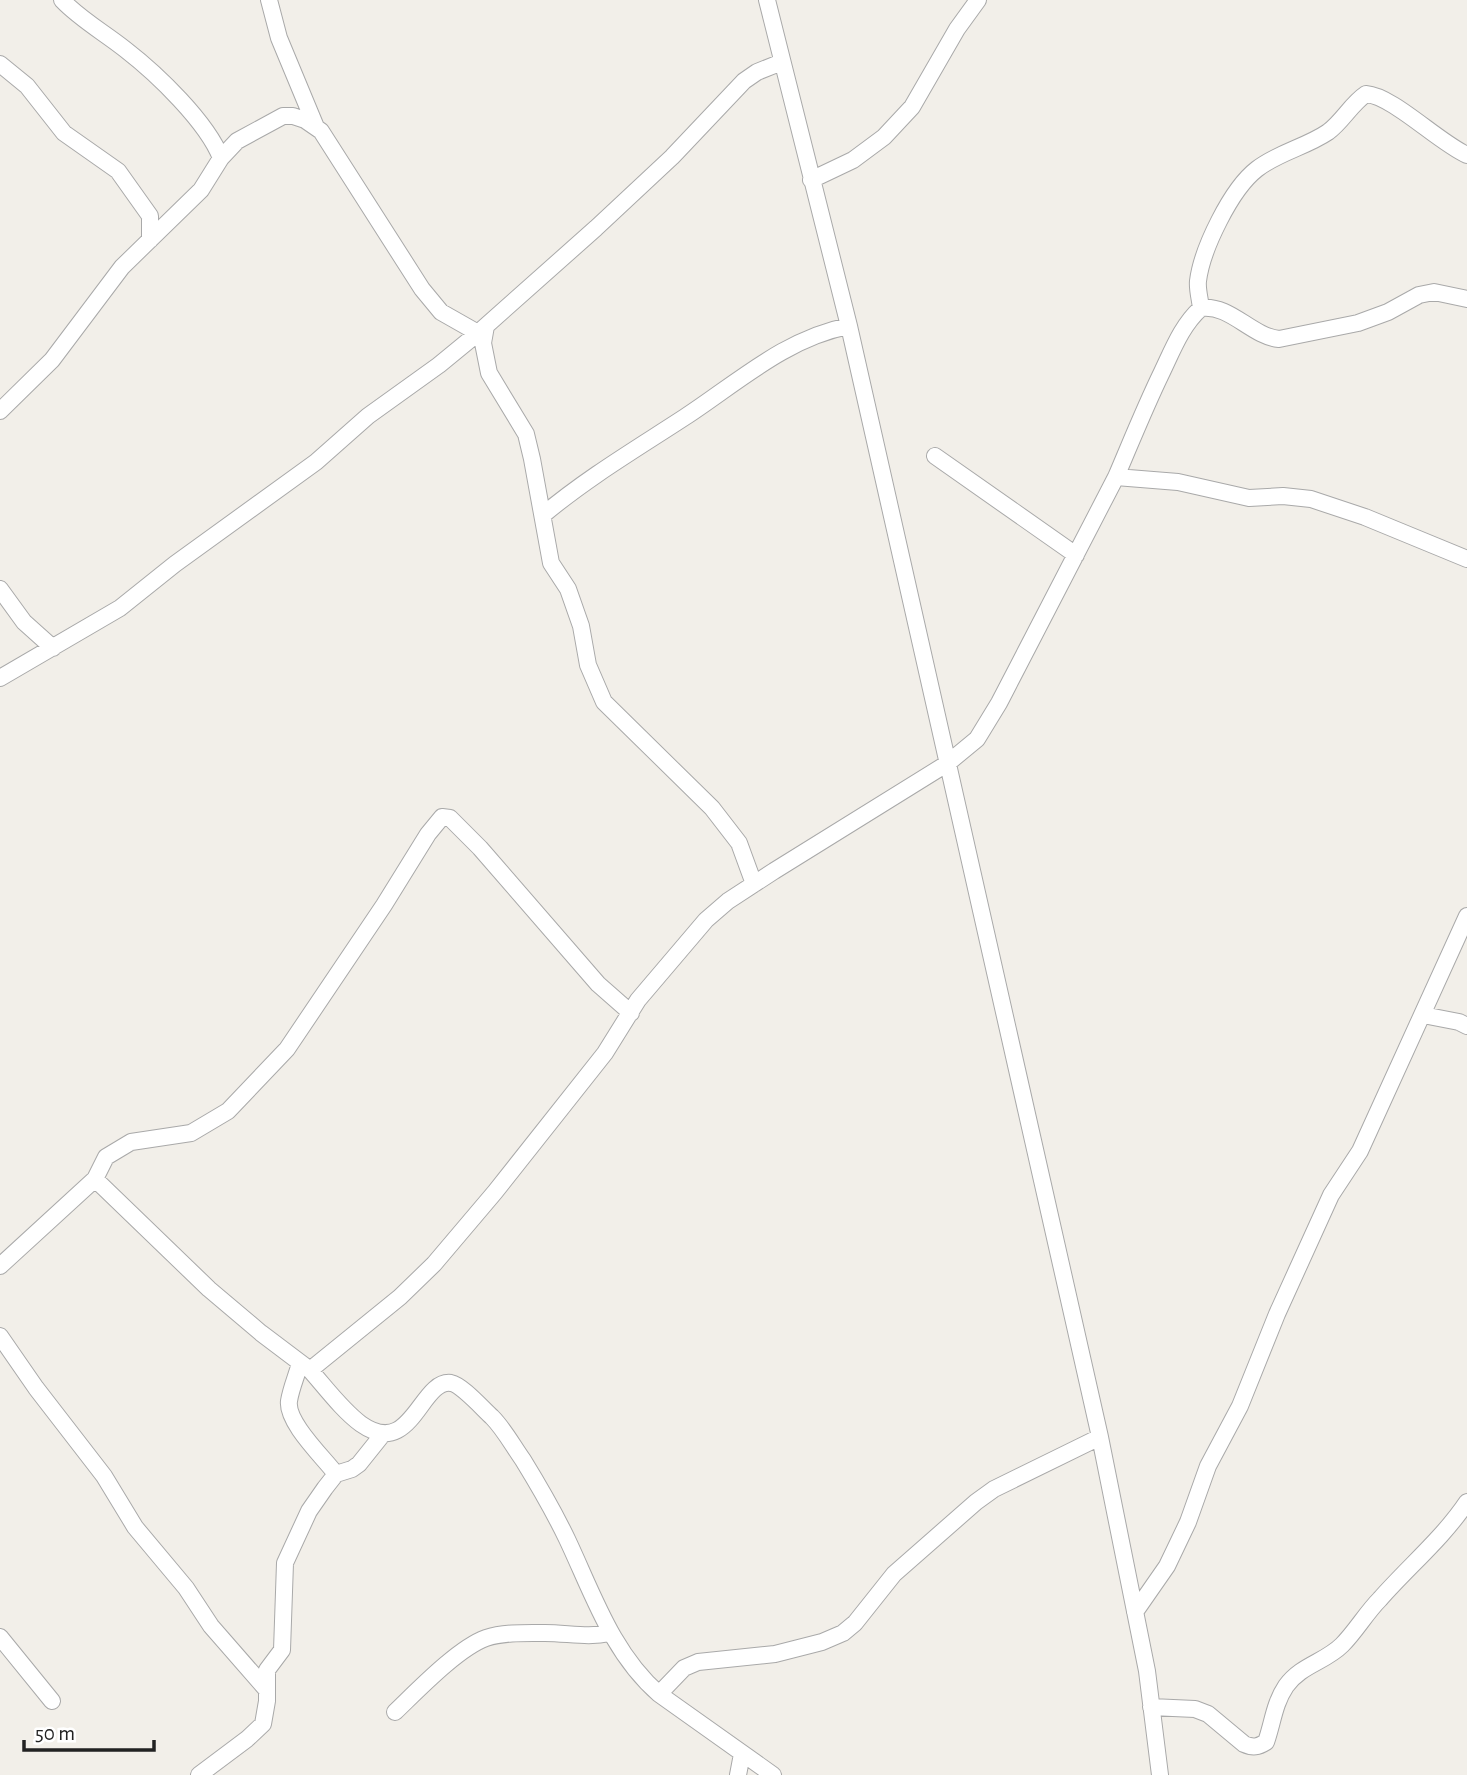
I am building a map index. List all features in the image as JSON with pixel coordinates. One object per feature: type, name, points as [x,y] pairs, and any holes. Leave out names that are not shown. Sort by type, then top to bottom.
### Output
[{"type":"street","points":[[62,0],[127,50],[165,85],[215,142],[221,158]]},
{"type":"street","points":[[269,0],[279,38],[316,127],[340,157],[368,207],[422,289],[441,312],[482,330]]},
{"type":"street","points":[[767,0],[849,326],[1101,1437],[1147,1671],[1160,1775]]},
{"type":"street","points":[[811,180],[853,160],[884,137],[912,107],[957,29],[978,0]]},
{"type":"street","points":[[0,678],[120,608],[175,564],[316,462],[368,416],[482,330],[672,157],[744,81],[757,72],[782,62]]},
{"type":"street","points":[[0,64],[27,86],[64,133],[118,171],[150,216],[167,223]]},
{"type":"street","points":[[0,411],[52,360],[122,267],[201,190],[221,158],[237,141],[283,116],[300,91]]},
{"type":"street","points":[[336,1474],[293,1422],[289,1410],[288,1402],[305,1367],[400,1297],[433,1264],[495,1192],[605,1053],[638,1000],[706,920],[754,884],[948,763],[977,739],[999,703],[1116,478],[1148,401],[1184,327],[1201,307],[1198,283],[1203,261],[1211,240],[1246,180],[1258,168],[1332,129],[1366,94],[1410,116],[1454,149],[1467,155]]},
{"type":"street","points":[[283,116],[293,116],[316,127]]},
{"type":"street","points":[[215,142],[237,141]]},
{"type":"street","points":[[150,216],[150,240]]},
{"type":"street","points":[[1201,307],[1227,313],[1266,338],[1279,339],[1358,323],[1388,312],[1419,295],[1434,292],[1467,299]]},
{"type":"street","points":[[542,515],[575,488],[686,417],[755,368],[823,331],[849,326]]},
{"type":"street","points":[[482,330],[489,373],[526,434],[551,563],[568,589],[581,626],[588,666],[604,702],[712,808],[739,843],[754,884]]},
{"type":"street","points":[[935,456],[1076,555]]},
{"type":"street","points":[[1116,478],[1178,482],[1249,498],[1283,496],[1311,499],[1365,517],[1467,559]]},
{"type":"street","points":[[0,589],[24,622],[53,648]]},
{"type":"street","points":[[0,1266],[95,1178],[106,1157],[131,1143],[191,1133],[228,1111],[286,1049],[384,905],[428,834],[442,817],[450,818],[481,848],[598,984],[631,1013]]},
{"type":"street","points":[[1135,1612],[1167,1566],[1188,1522],[1208,1466],[1240,1406],[1277,1314],[1331,1195],[1360,1151],[1467,916]]},
{"type":"street","points":[[1423,1015],[1467,1026]]},
{"type":"street","points":[[95,1178],[209,1289],[305,1367],[342,1406],[376,1431],[400,1429],[410,1422],[424,1402],[443,1384],[458,1386],[496,1421],[546,1497],[610,1633],[643,1681],[773,1775]]},
{"type":"street","points":[[0,1336],[36,1388],[104,1476],[135,1527],[186,1588],[211,1626],[266,1689]]},
{"type":"street","points":[[199,1775],[263,1724],[267,1701],[267,1670],[282,1650],[285,1563],[309,1511],[336,1474],[355,1468],[367,1453],[376,1431]]},
{"type":"street","points":[[659,1694],[684,1668],[698,1662],[775,1654],[822,1642],[843,1633],[855,1623],[894,1574],[976,1502],[994,1489],[1101,1437]]},
{"type":"street","points":[[1152,1707],[1195,1709],[1218,1720],[1230,1733],[1251,1747],[1266,1742],[1274,1709],[1287,1685],[1299,1671],[1334,1652],[1344,1643],[1381,1597],[1437,1542],[1467,1503]]},
{"type":"street","points":[[395,1713],[436,1673],[484,1638],[519,1634],[593,1636],[610,1633]]},
{"type":"street","points":[[0,1637],[52,1701]]},
{"type":"street","points":[[738,1775],[742,1754]]}]
